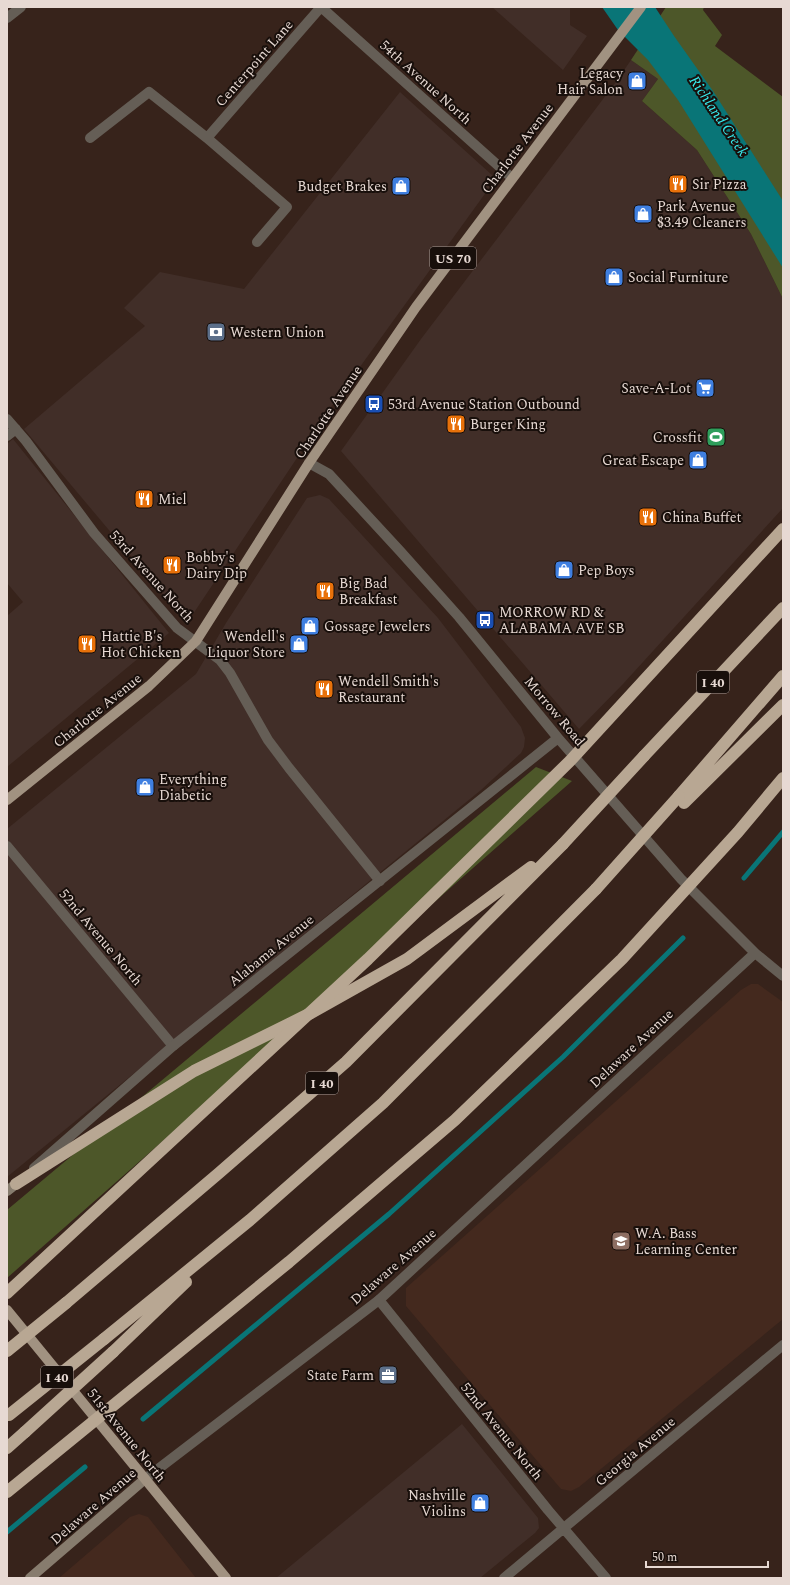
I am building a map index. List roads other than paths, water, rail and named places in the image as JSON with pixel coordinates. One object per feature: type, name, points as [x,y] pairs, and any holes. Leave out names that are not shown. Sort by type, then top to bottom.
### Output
[{"type":"highway","points":[[7,1292],[368,959],[570,761],[783,529]]},
{"type":"highway","name":"I 40","points":[[7,1351],[219,1173],[346,1062],[563,844],[783,608]]},
{"type":"highway","name":"I 40","points":[[8,1416],[250,1220],[383,1103],[596,889],[681,800],[783,676]]},
{"type":"highway","points":[[681,800],[783,706]]},
{"type":"highway","points":[[7,1492],[289,1262],[455,1120],[622,959],[738,832],[783,778]]},
{"type":"highway","points":[[11,1188],[194,1071],[311,1013],[407,958],[563,844]]},
{"type":"highway","points":[[7,1448],[113,1352],[250,1220]]},
{"type":"main road","name":"Charlotte Avenue","points":[[7,800],[149,686],[196,641],[310,464],[416,308],[641,7]]},
{"type":"main road","name":"51st Avenue North","points":[[7,1310],[226,1578]]},
{"type":"main road","name":"Delaware Avenue","points":[[30,1578],[145,1479]]},
{"type":"street","points":[[7,18],[21,7]]},
{"type":"street","name":"Centerpoint Lane","points":[[207,138],[321,7]]},
{"type":"street","name":"54th Avenue North","points":[[321,7],[512,178]]},
{"type":"street","points":[[90,138],[149,92],[207,138],[287,207],[257,242]]},
{"type":"street","name":"53rd Avenue North","points":[[7,419],[94,533],[180,631],[196,641],[220,660],[230,673],[268,740],[380,881]]},
{"type":"street","points":[[7,436],[16,429]]},
{"type":"street","name":"Morrow Road","points":[[310,464],[329,474],[400,551],[459,617],[558,738],[681,879],[755,953],[783,976]]},
{"type":"street","name":"Alabama Avenue","points":[[11,1188],[173,1046],[558,738]]},
{"type":"street","name":"52nd Avenue North","points":[[7,846],[173,1046]]},
{"type":"street","name":"Delaware Avenue","points":[[145,1479],[379,1300],[755,953]]},
{"type":"street","name":"52nd Avenue North","points":[[379,1300],[548,1510],[606,1578]]},
{"type":"street","name":"Georgia Avenue","points":[[504,1578],[783,1345]]},
{"type":"water","name":"Richland Creek","points":[[602,7],[655,7],[713,91],[783,201],[783,268],[678,100],[648,60],[618,30]]},
{"type":"waterway","points":[[744,878],[783,832]]},
{"type":"waterway","points":[[143,1419],[389,1214],[563,1057],[683,938]]},
{"type":"waterway","points":[[7,1532],[85,1467]]},
{"type":"place","name":"Legacy Hair Salon","points":[[637,81]]},
{"type":"place","name":"Sir Pizza","points":[[678,184]]},
{"type":"place","name":"Budget Brakes","points":[[401,186]]},
{"type":"place","name":"Park Avenue $3.49 Cleaners","points":[[643,214]]},
{"type":"place","name":"Social Furniture","points":[[614,277]]},
{"type":"place","name":"Western Union","points":[[216,332]]},
{"type":"place","name":"Save-A-Lot","points":[[705,388]]},
{"type":"place","name":"53rd Avenue Station Outbound","points":[[374,404]]},
{"type":"place","name":"Burger King","points":[[456,424]]},
{"type":"place","name":"Crossfit","points":[[716,437]]},
{"type":"place","name":"Great Escape","points":[[698,460]]},
{"type":"place","name":"Miel","points":[[144,499]]},
{"type":"place","name":"China Buffet","points":[[648,517]]},
{"type":"place","name":"Bobby's Dairy Dip","points":[[172,565]]},
{"type":"place","name":"Pep Boys","points":[[564,570]]},
{"type":"place","name":"Big Bad Breakfast","points":[[325,591]]},
{"type":"place","name":"MORROW RD & ALABAMA AVE SB","points":[[485,620]]},
{"type":"place","name":"Gossage Jewelers","points":[[310,626]]},
{"type":"place","name":"Hattie B's Hot Chicken","points":[[87,644]]},
{"type":"place","name":"Wendell's Liquor Store","points":[[299,644]]},
{"type":"place","name":"Wendell Smith's Restaurant","points":[[324,689]]},
{"type":"place","name":"Everything Diabetic","points":[[145,787]]},
{"type":"place","name":"W.A. Bass Learning Center","points":[[621,1241]]},
{"type":"place","name":"State Farm","points":[[388,1375]]},
{"type":"place","name":"Nashville Violins","points":[[480,1503]]}]
